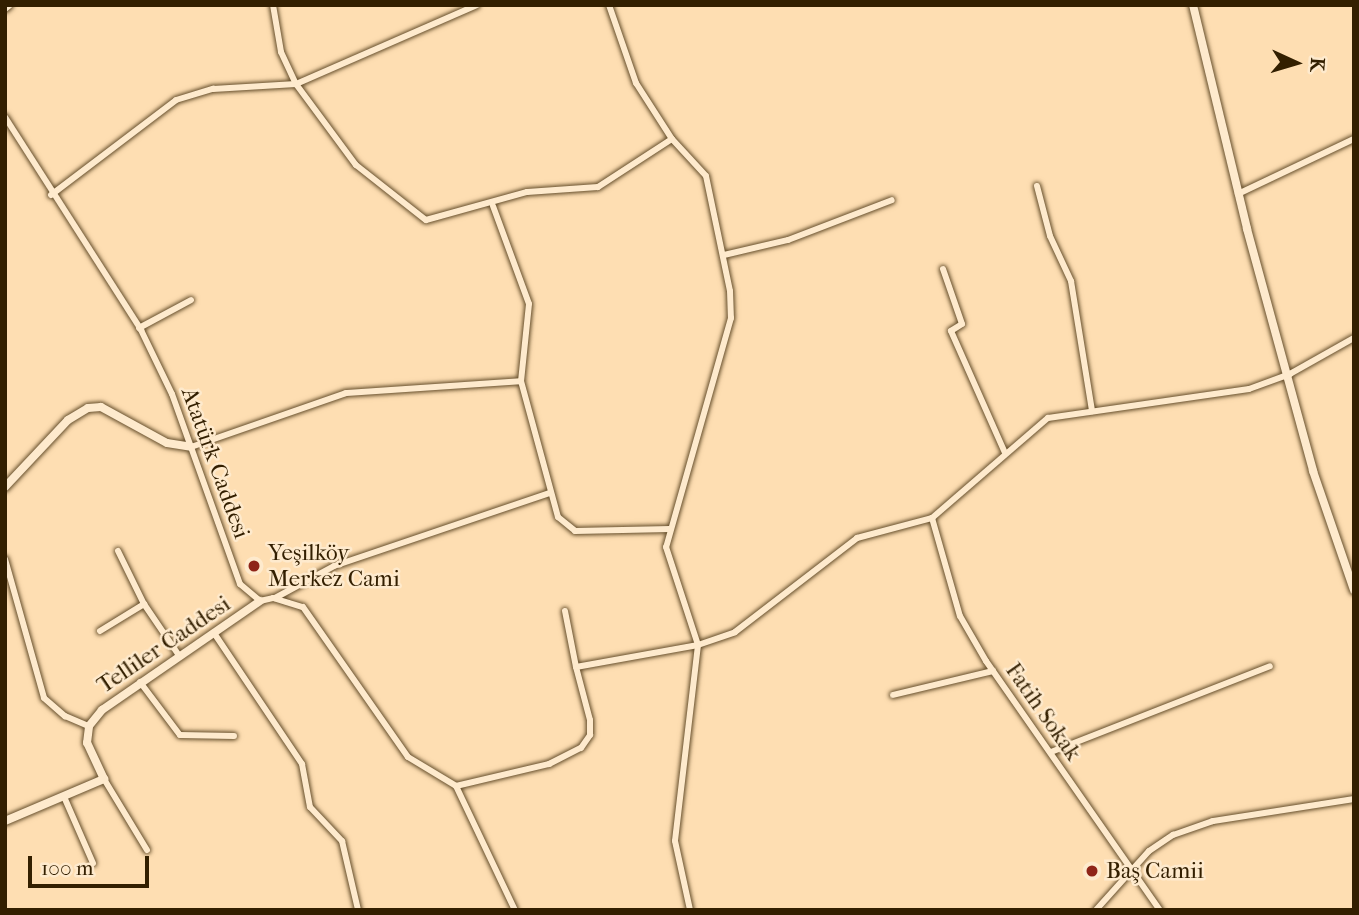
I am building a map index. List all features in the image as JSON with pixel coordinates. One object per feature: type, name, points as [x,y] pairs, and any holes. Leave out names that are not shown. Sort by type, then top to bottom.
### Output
[{"type":"street","points":[[5,9],[10,5]]},
{"type":"street","points":[[272,5],[281,52],[296,84],[356,165],[406,208],[426,220],[493,206],[527,192],[598,187],[672,139]]},
{"type":"street","points":[[51,195],[176,100],[213,89],[296,84],[477,5]]},
{"type":"street","points":[[609,5],[631,73],[672,139],[706,176],[724,255],[731,317],[666,547],[698,645],[675,841],[690,910]]},
{"type":"street","points":[[1193,5],[1238,194],[1290,374],[1314,471],[1354,590]]},
{"type":"street","name":"Atatürk Caddesi","points":[[5,117],[51,195],[139,328],[172,394],[240,584],[260,601]]},
{"type":"street","points":[[1238,194],[1354,139]]},
{"type":"street","points":[[1037,186],[1050,236],[1071,281],[1092,411]]},
{"type":"street","points":[[724,255],[788,240],[892,200]]},
{"type":"street","points":[[493,206],[529,304],[521,381],[558,517],[575,531],[670,529]]},
{"type":"street","points":[[943,269],[962,324],[951,331],[1005,453]]},
{"type":"street","points":[[139,328],[191,300]]},
{"type":"street","points":[[576,667],[698,645],[735,632],[857,538],[932,519],[1048,418],[1229,394],[1290,374],[1354,338]]},
{"type":"street","points":[[5,487],[68,420],[88,408],[101,407],[167,443],[191,447],[346,393],[521,381]]},
{"type":"street","points":[[260,601],[274,598],[334,566],[550,493]]},
{"type":"street","name":"Fatih Sokak","points":[[932,519],[960,616],[993,671],[1160,910]]},
{"type":"street","points":[[118,551],[144,604],[178,654]]},
{"type":"street","points":[[5,559],[44,698],[65,716],[89,726]]},
{"type":"street","points":[[274,598],[303,607],[408,757],[456,786],[515,910]]},
{"type":"street","name":"Telliler Caddesi","points":[[104,779],[88,743],[89,726],[140,682],[178,654],[260,601]]},
{"type":"street","points":[[100,631],[144,604]]},
{"type":"street","points":[[456,786],[550,764],[581,748],[590,735],[590,720],[565,611]]},
{"type":"street","points":[[214,633],[302,764],[310,807],[342,841],[358,910]]},
{"type":"street","points":[[1051,752],[1270,666]]},
{"type":"street","points":[[893,695],[993,671]]},
{"type":"street","points":[[140,682],[180,735],[234,736]]},
{"type":"street","points":[[5,821],[65,799],[104,779],[147,850]]},
{"type":"street","points":[[65,799],[93,863]]},
{"type":"street","points":[[1096,910],[1157,846],[1213,821],[1354,799]]},
{"type":"place","name":"Yeşilköy Merkez Cami","points":[[254,566]]},
{"type":"place","name":"Baş Camii","points":[[1092,871]]}]
